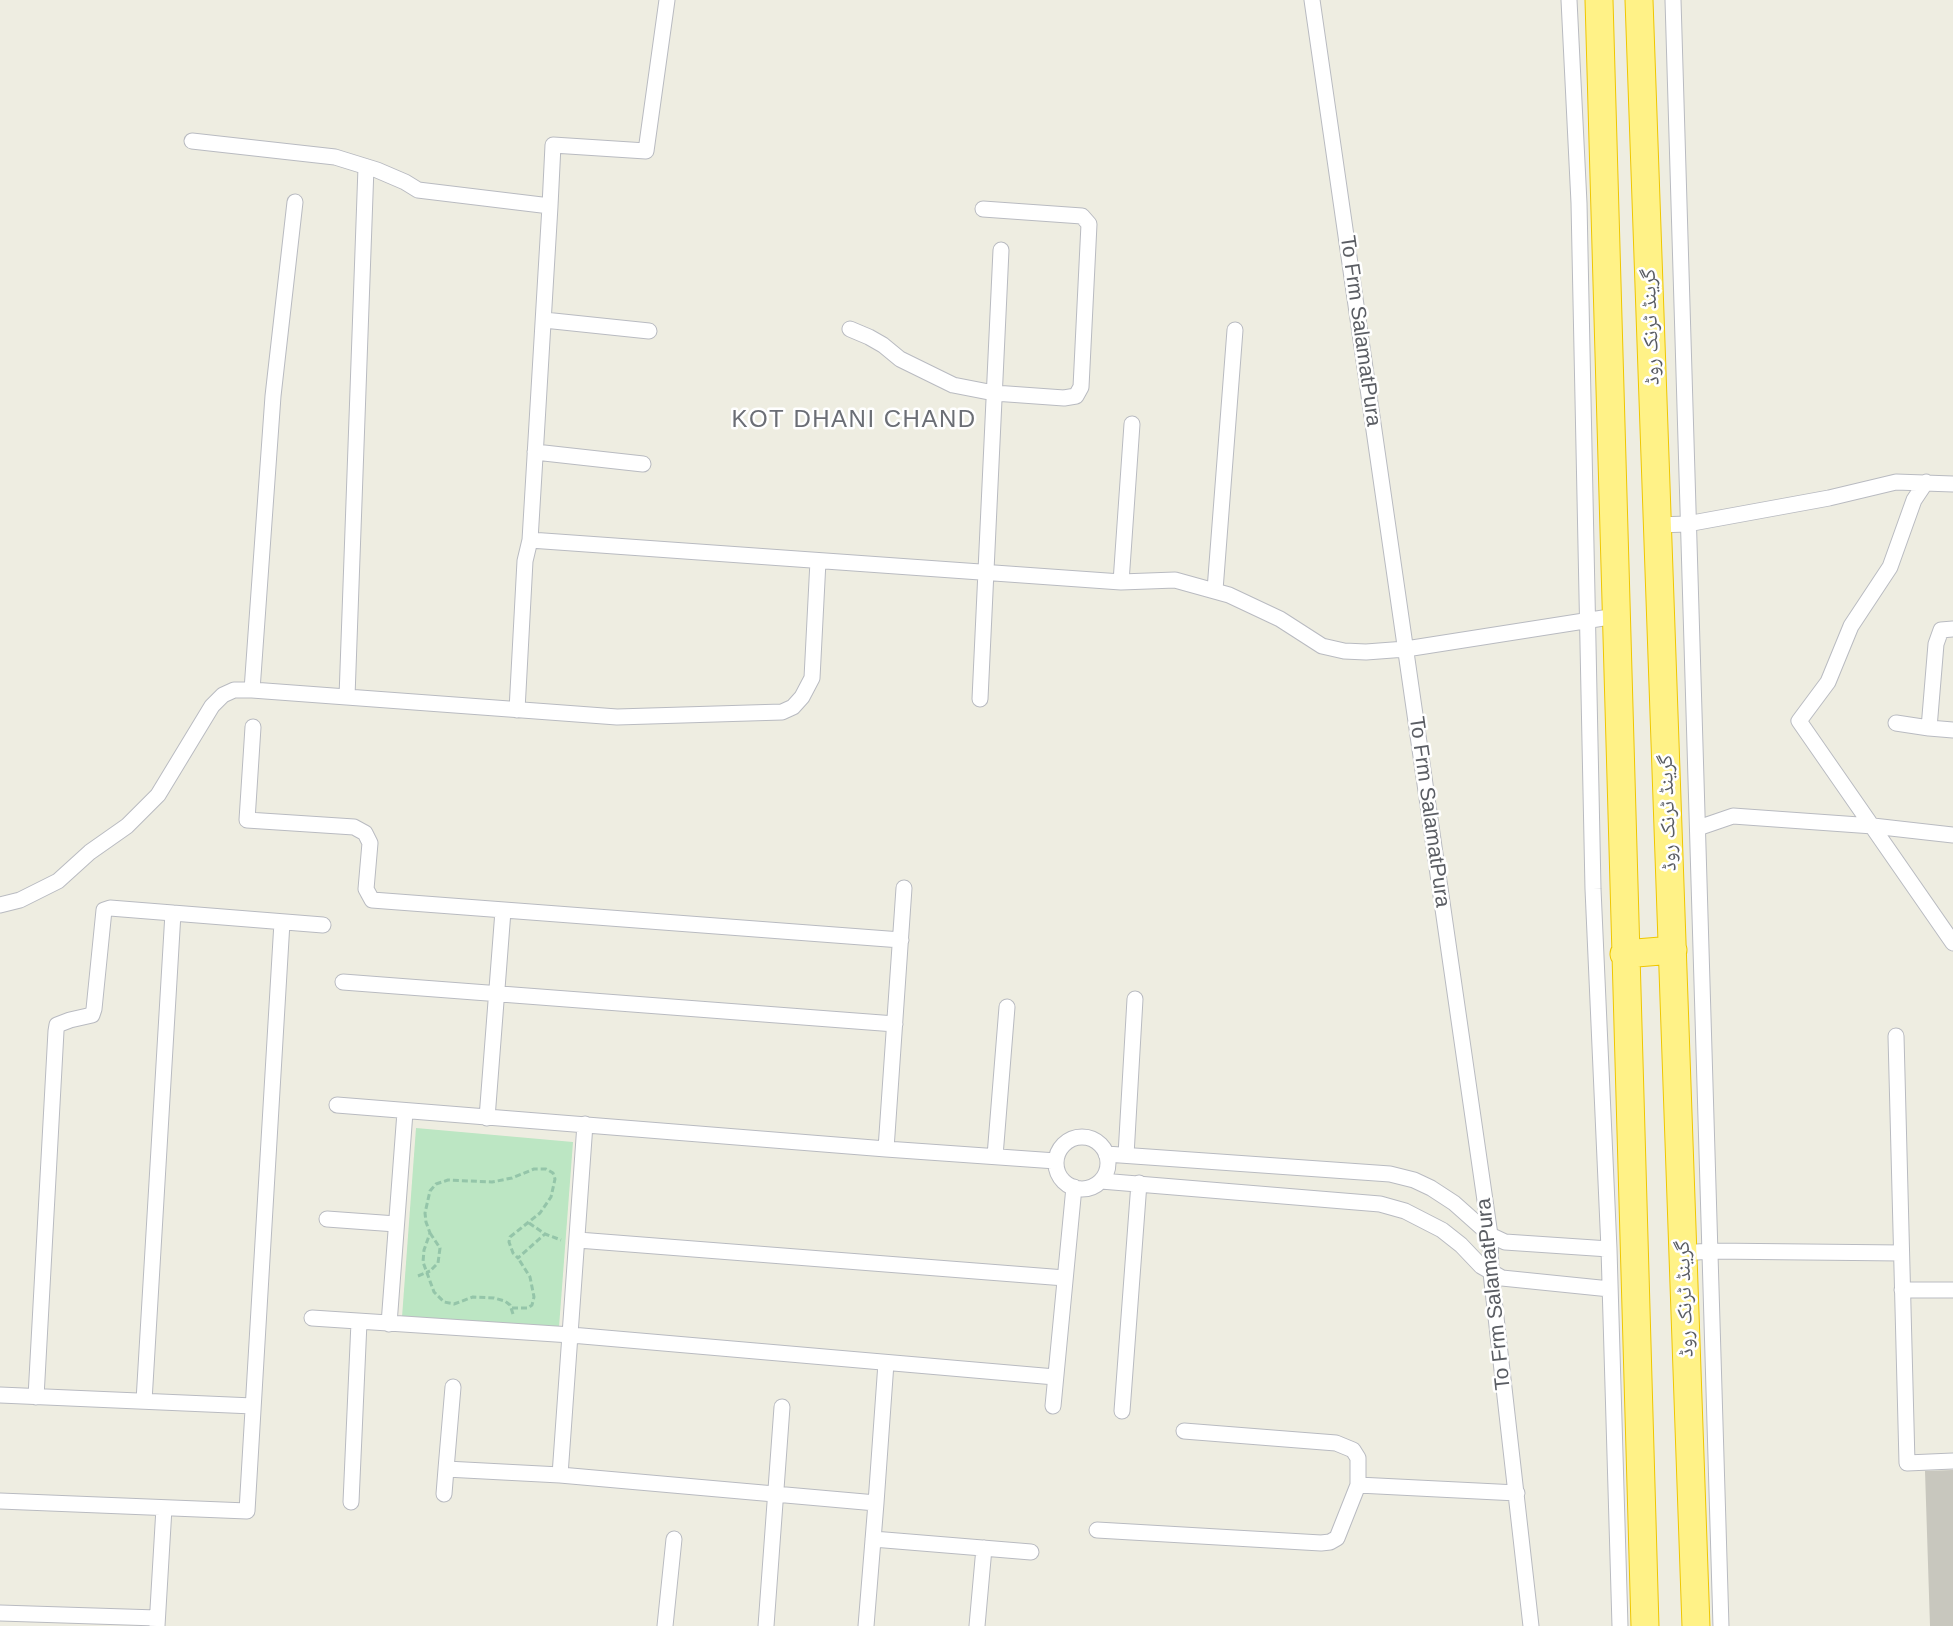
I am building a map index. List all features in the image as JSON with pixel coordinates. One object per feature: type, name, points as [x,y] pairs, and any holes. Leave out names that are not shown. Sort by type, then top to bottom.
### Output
[{"type":"highway","name":"گرینڈ ٹرنک روڈ","points":[[1599,0],[1592,203],[1616,616],[1608,888],[1624,954],[1645,1626]]},
{"type":"highway","name":"گرینڈ ٹرنک روڈ","points":[[1639,0],[1696,1626]]},
{"type":"highway","points":[[1624,954],[1673,950]]},
{"type":"street","points":[[517,710],[525,561],[530,540],[553,145],[646,151],[668,0]]},
{"type":"street","name":"To Frm SalamatPura","points":[[1312,0],[1490,1235],[1491,1274],[1531,1626]]},
{"type":"street","points":[[1569,0],[1592,203],[1587,621],[1608,888],[1609,1249],[1620,1626]]},
{"type":"street","points":[[1673,0],[1721,1626]]},
{"type":"street","points":[[192,141],[335,157],[405,182],[418,190],[550,206]]},
{"type":"street","points":[[347,697],[366,167]]},
{"type":"street","points":[[252,690],[273,396],[295,202]]},
{"type":"street","points":[[850,329],[869,337],[900,358],[953,385],[994,393],[1064,398],[1076,396],[1082,387],[1089,224],[1082,216],[983,208]]},
{"type":"street","points":[[980,699],[1001,250]]},
{"type":"street","points":[[544,320],[649,331]]},
{"type":"street","points":[[1215,590],[1235,330]]},
{"type":"street","points":[[1121,582],[1132,424]]},
{"type":"street","points":[[535,452],[643,464]]},
{"type":"street","points":[[1658,525],[1687,524],[1829,498],[1896,482],[1953,484]]},
{"type":"street","points":[[1926,482],[1914,500],[1890,567],[1851,626],[1828,682],[1799,721],[1953,943]]},
{"type":"street","points":[[530,540],[1121,582],[1175,580],[1229,595],[1280,619],[1322,646],[1344,651],[1406,649],[1616,616]]},
{"type":"street","points":[[0,905],[20,900],[58,881],[90,852],[128,826],[158,795],[212,706],[223,695],[234,690],[616,717],[782,712],[793,707],[802,697],[812,678],[818,561]]},
{"type":"street","points":[[1929,728],[1936,644],[1941,630],[1953,629]]},
{"type":"street","points":[[1896,723],[1953,730]]},
{"type":"street","points":[[253,727],[247,820],[354,827],[365,833],[370,843],[366,889],[372,900],[901,940]]},
{"type":"street","points":[[1698,828],[1733,816],[1873,826],[1953,835]]},
{"type":"street","points":[[1671,884],[1700,883]]},
{"type":"street","points":[[886,1149],[904,888]]},
{"type":"street","points":[[36,1397],[57,1025],[92,1015],[104,910],[110,908],[323,925]]},
{"type":"street","points":[[487,1118],[503,911]]},
{"type":"street","points":[[144,1401],[172,913]]},
{"type":"street","points":[[0,1501],[247,1511],[282,922]]},
{"type":"street","points":[[343,982],[895,1024]]},
{"type":"street","points":[[1126,1155],[1135,999]]},
{"type":"street","points":[[994,1156],[1007,1007]]},
{"type":"street","points":[[1896,1036],[1907,1463],[1953,1461]]},
{"type":"street","points":[[337,1105],[1056,1161]]},
{"type":"street","points":[[389,1324],[405,1112]]},
{"type":"street","points":[[560,1475],[585,1124]]},
{"type":"street","points":[[1079,1137],[1096,1141],[1106,1154],[1107,1168],[1101,1180],[1088,1188],[1066,1184],[1060,1177],[1056,1161],[1058,1152],[1063,1145],[1079,1137]]},
{"type":"street","points":[[1106,1154],[1390,1174],[1414,1180],[1431,1188],[1454,1203],[1490,1235],[1505,1242],[1609,1249]]},
{"type":"street","points":[[1101,1180],[1380,1204],[1405,1211],[1442,1230],[1491,1274],[1514,1280],[1610,1289]]},
{"type":"street","points":[[1122,1411],[1138,1183]]},
{"type":"street","points":[[1053,1406],[1074,1187]]},
{"type":"street","points":[[327,1219],[396,1224]]},
{"type":"street","points":[[578,1240],[1065,1278]]},
{"type":"street","points":[[1683,1252],[1901,1253]]},
{"type":"street","points":[[1902,1290],[1953,1290]]},
{"type":"street","points":[[312,1318],[571,1335],[1055,1377]]},
{"type":"street","points":[[351,1502],[359,1322]]},
{"type":"street","points":[[866,1626],[886,1363]]},
{"type":"street","points":[[444,1494],[453,1387]]},
{"type":"street","points":[[0,1395],[253,1406]]},
{"type":"street","points":[[766,1626],[782,1407]]},
{"type":"street","points":[[1097,1530],[1321,1543],[1337,1538],[1358,1485],[1358,1458],[1353,1450],[1336,1443],[1184,1431]]},
{"type":"street","points":[[446,1469],[560,1475],[876,1503]]},
{"type":"street","points":[[1358,1485],[1516,1493]]},
{"type":"street","points":[[0,1612],[157,1622],[164,1508]]},
{"type":"street","points":[[665,1626],[674,1539]]},
{"type":"street","points":[[873,1539],[1031,1552]]},
{"type":"street","points":[[977,1626],[984,1548]]},
{"type":"path","points":[[418,1276],[430,1271],[438,1263],[440,1248],[430,1233],[425,1214],[430,1191],[436,1184],[448,1180],[492,1182],[512,1178],[534,1169],[546,1169],[553,1173],[555,1179],[551,1197],[540,1213],[510,1237],[510,1247],[530,1277],[534,1297],[532,1305],[528,1308],[512,1308]]},
{"type":"path","points":[[529,1223],[545,1234],[562,1241],[578,1240]]},
{"type":"path","points":[[430,1233],[424,1250],[423,1262],[438,1297],[444,1302],[454,1304],[473,1297],[505,1301],[512,1308],[513,1332]]},
{"type":"path","points":[[518,1258],[545,1234]]},
{"type":"green space","points":[[416,1128],[573,1142],[559,1327],[402,1317]]},
{"type":"building","points":[[1953,1470],[1953,1626],[1930,1626],[1925,1471]]},
{"type":"district","name":"KOT DHANI CHAND","points":[[854,420]]}]
